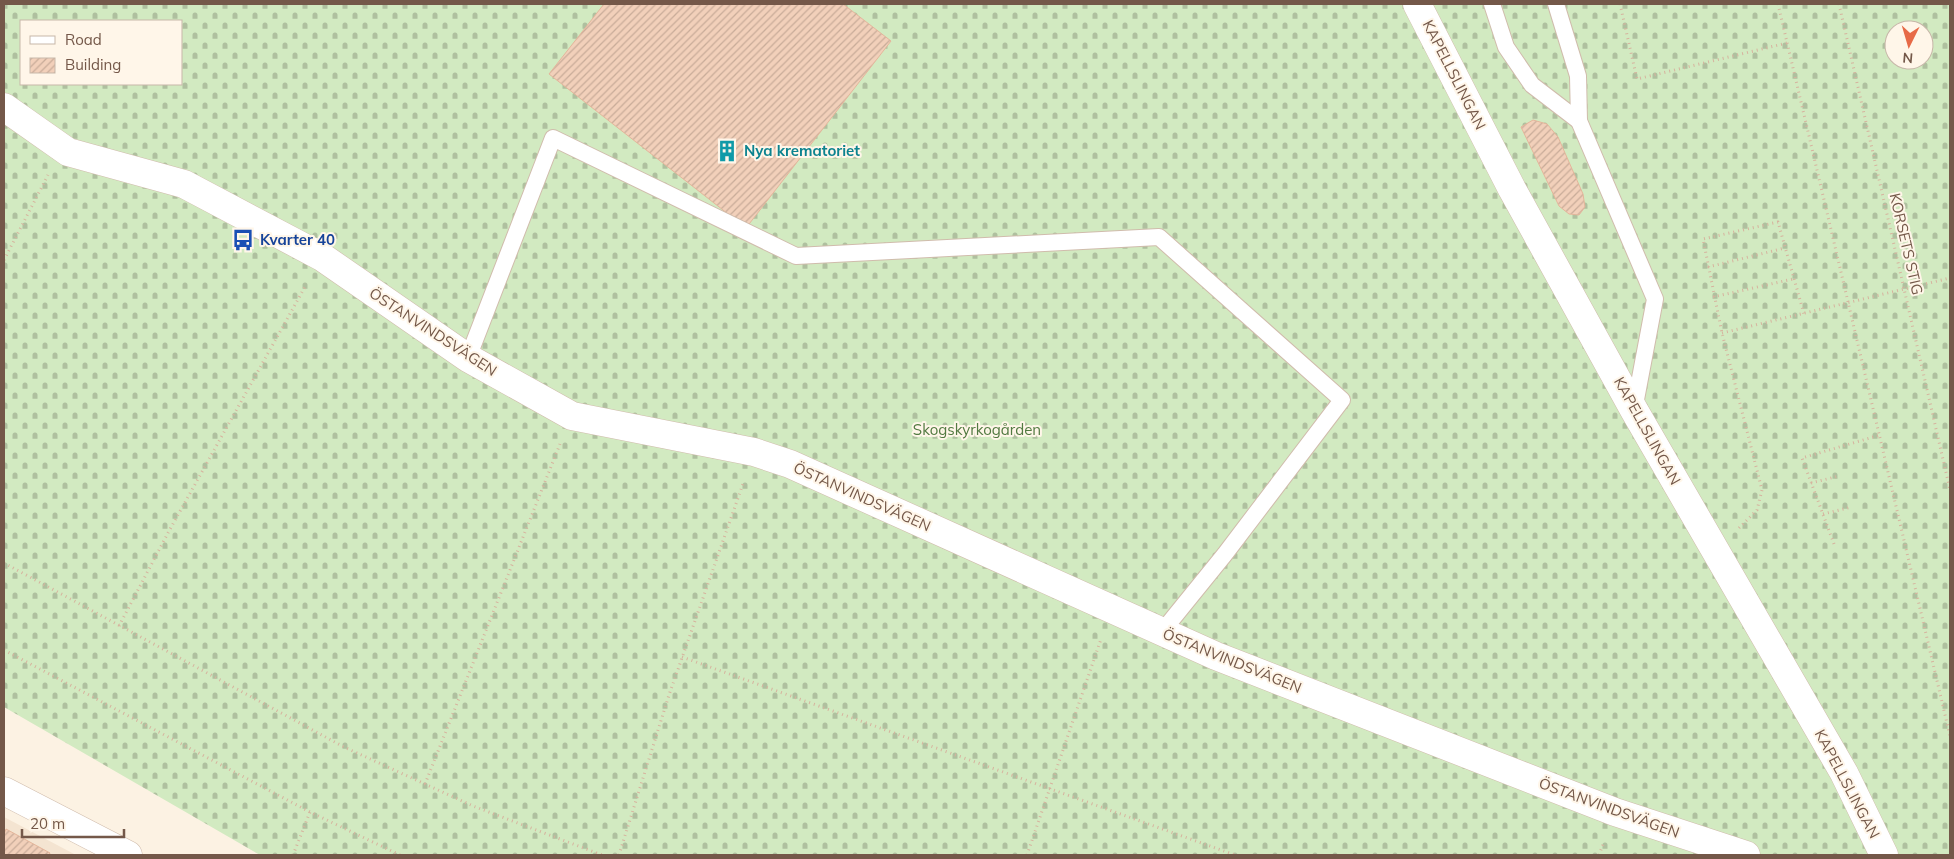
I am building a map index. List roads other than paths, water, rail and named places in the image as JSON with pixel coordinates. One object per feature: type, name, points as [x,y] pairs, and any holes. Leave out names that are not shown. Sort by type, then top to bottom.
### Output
[{"type":"street","name":"KAPELLSLINGAN","points":[[1417,4],[1512,190],[1634,410],[1844,773],[1884,855]]},
{"type":"street","name":"ÖSTANVINDSVÄGEN","points":[[4,107],[68,152],[184,184],[322,257],[468,358],[572,416],[754,452],[790,464],[1161,633],[1615,812],[1746,855]]},
{"type":"street","points":[[4,791],[128,855]]},
{"type":"lane","points":[[1492,4],[1506,46],[1532,85],[1579,121]]},
{"type":"lane","points":[[1556,4],[1578,76],[1579,121],[1655,298],[1634,410]]},
{"type":"lane","points":[[468,358],[553,138],[796,256],[1159,237],[1342,400],[1225,554],[1161,633]]},
{"type":"place","name":"Nya krematoriet","points":[[727,151]]},
{"type":"place","name":"Kvarter 40","points":[[243,240]]},
{"type":"park label","name":"Skogskyrkogården","points":[[977,430]]}]
